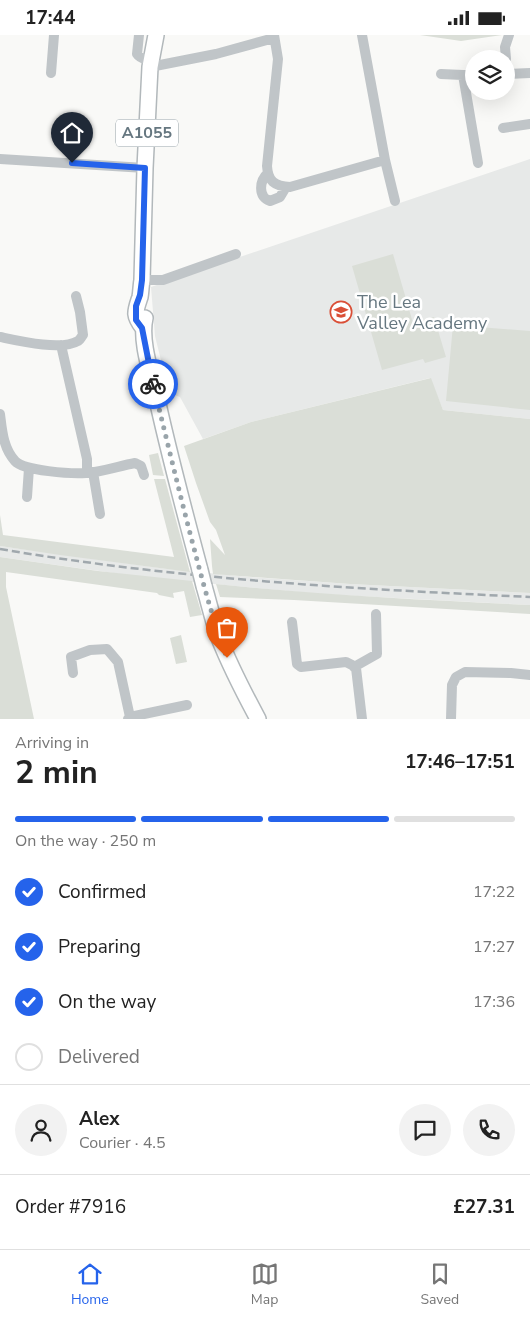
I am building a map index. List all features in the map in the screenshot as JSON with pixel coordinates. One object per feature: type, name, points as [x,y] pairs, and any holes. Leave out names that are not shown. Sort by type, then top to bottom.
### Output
[{"type":"main road","name":"A1055","points":[[156,35],[151,64],[145,168],[140,295],[145,312],[142,328],[177,485],[219,637],[227,658],[258,719]]},
{"type":"street","points":[[51,73],[54,35]]},
{"type":"street","points":[[139,35],[137,54],[151,64],[216,54],[274,36],[278,59],[267,166],[268,173],[276,185],[286,187],[295,185],[385,160]]},
{"type":"street","points":[[362,35],[385,160],[395,201]]},
{"type":"street","points":[[505,50],[509,35]]},
{"type":"street","points":[[515,74],[530,73]]},
{"type":"street","points":[[441,74],[463,75],[478,163]]},
{"type":"street","points":[[503,128],[530,124]]},
{"type":"street","points":[[0,159],[145,168]]},
{"type":"street","points":[[268,173],[261,182],[262,194],[266,199],[270,201],[280,197],[286,187]]},
{"type":"street","points":[[142,280],[163,280],[236,254]]},
{"type":"street","points":[[0,337],[22,342],[61,345],[78,341],[83,335],[76,296]]},
{"type":"street","points":[[61,345],[100,514]]},
{"type":"street","points":[[0,414],[3,438],[9,452],[16,462],[29,468],[90,473],[135,463],[141,466],[144,475]]},
{"type":"street","points":[[27,497],[29,468]]},
{"type":"street","points":[[354,667],[377,655],[376,614]]},
{"type":"street","points":[[292,622],[297,664],[301,667],[346,662],[356,668],[362,719]]},
{"type":"street","points":[[73,673],[70,657],[90,650],[107,649],[118,662],[129,718],[187,705]]},
{"type":"street","points":[[451,719],[452,685],[456,677],[464,672],[530,675]]},
{"type":"shaded area","points":[[420,35],[502,35],[461,41]]},
{"type":"shaded area","name":"The Lea Valley Academy","points":[[530,159],[530,419],[443,410],[430,378],[251,422],[203,439],[180,397],[169,393],[155,336],[151,287]]},
{"type":"shaded area","points":[[393,254],[413,323],[434,317],[446,357],[425,363],[423,359],[382,370],[352,266]]},
{"type":"shaded area","points":[[453,325],[530,331],[530,410],[446,401]]},
{"type":"shaded area","points":[[431,378],[443,410],[530,419],[530,593],[350,584],[213,574],[210,539],[225,555],[216,530],[210,522],[184,446],[251,422]]},
{"type":"shaded area","points":[[158,453],[164,476],[153,475],[149,455]]},
{"type":"shaded area","points":[[154,479],[165,479],[190,572],[0,546],[0,515],[3,535],[174,557]]},
{"type":"shaded area","points":[[0,546],[168,569],[249,577],[530,593],[530,605],[320,594],[142,577],[0,557]]},
{"type":"shaded area","points":[[0,557],[98,571],[192,581],[202,615],[190,617],[184,591],[173,593],[174,598],[157,593],[6,572],[6,587],[34,719],[0,719]]},
{"type":"shaded area","points":[[216,584],[333,594],[530,605],[530,614],[220,597]]},
{"type":"shaded area","points":[[181,635],[187,662],[176,664],[170,638]]},
{"type":"railway","points":[[0,549],[132,568],[264,581],[530,597]]},
{"type":"way so far","points":[[153,384],[202,579],[227,658]]},
{"type":"place","name":"The Lea Valley Academy","points":[[341,312]]},
{"type":"route","points":[[72,163],[145,168],[142,280],[136,306],[136,320],[142,328],[153,384]]}]
